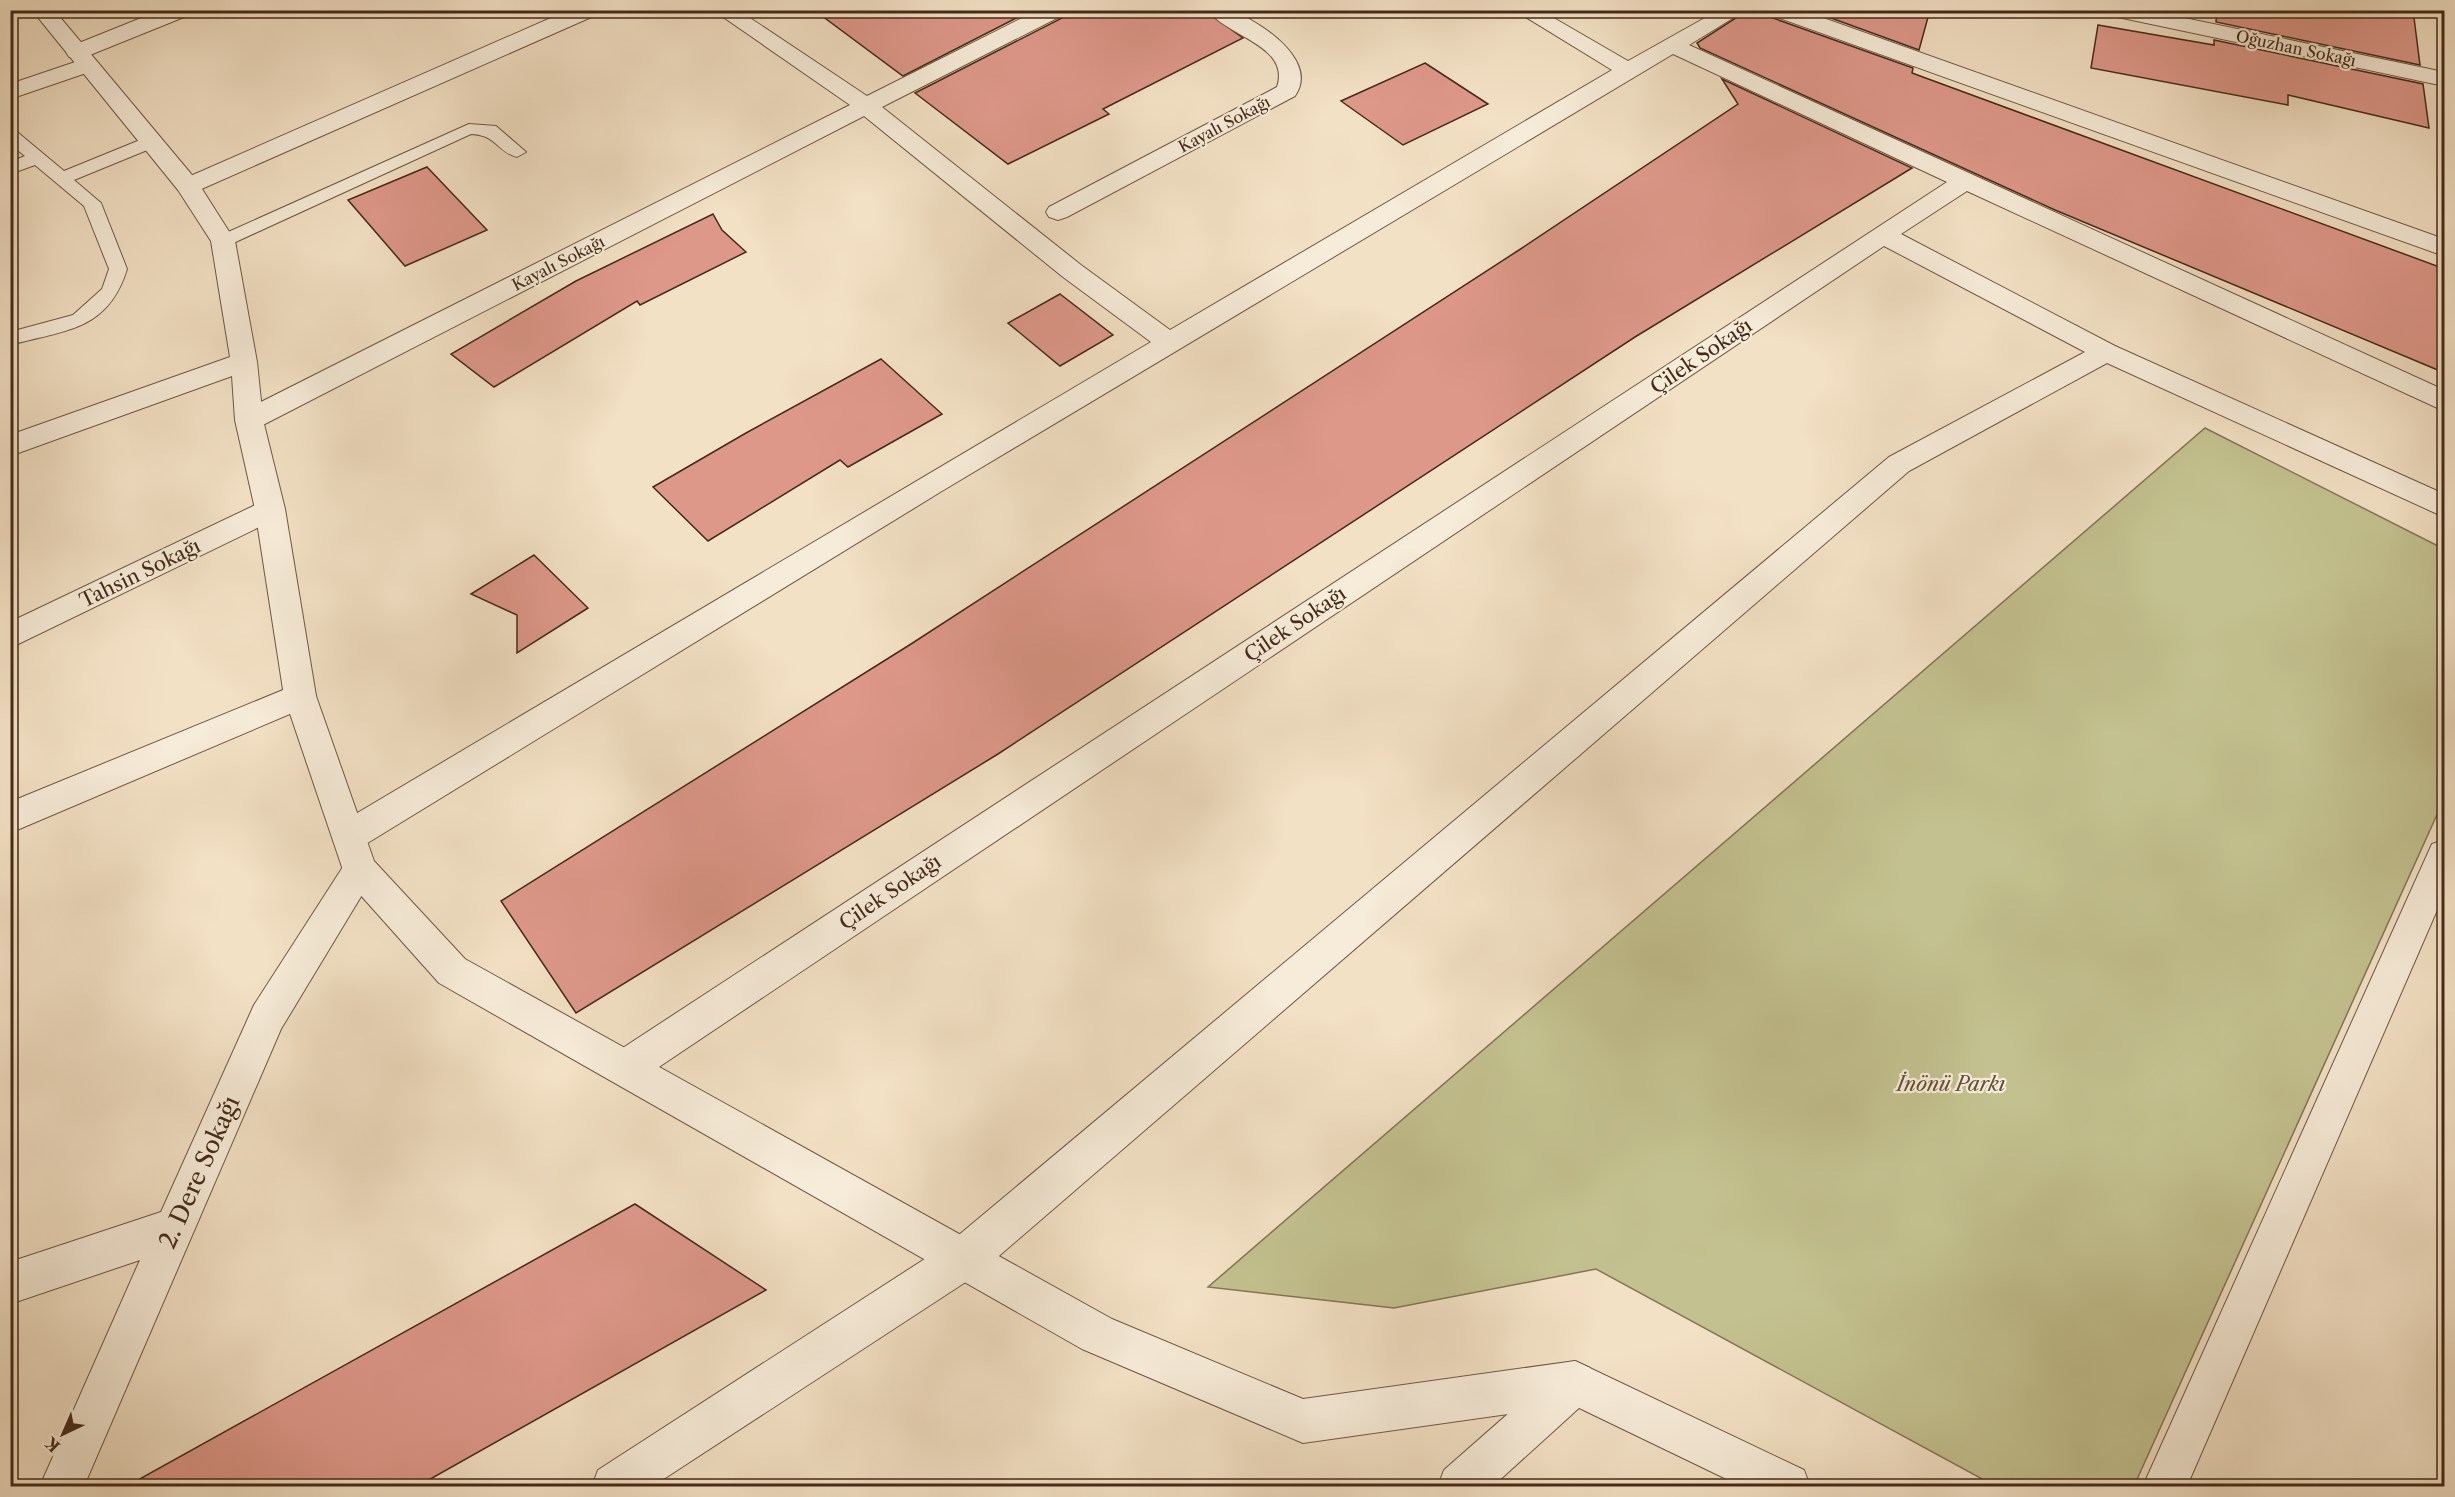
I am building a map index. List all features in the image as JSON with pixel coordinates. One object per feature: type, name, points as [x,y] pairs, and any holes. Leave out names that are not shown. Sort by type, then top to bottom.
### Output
[{"type":"street","points":[[42,10],[188,186],[223,241],[244,362],[249,420],[270,509],[300,696],[355,853],[452,971],[1097,1334],[1303,1422],[1575,1383],[1788,1486]]},
{"type":"street","points":[[10,92],[181,10]]},
{"type":"street","points":[[188,186],[588,10]]},
{"type":"street","points":[[723,10],[866,106],[1072,271],[1170,343]]},
{"type":"street","name":"Kayalı Sokağı","points":[[249,420],[1055,10]]},
{"type":"street","name":"Kayalı Sokağı","points":[[1058,212],[1287,91],[1291,75],[1288,64],[1252,32],[1218,10]]},
{"type":"street","points":[[1524,10],[1628,70]]},
{"type":"street","points":[[355,853],[1170,343],[1628,70],[1736,10]]},
{"type":"street","points":[[1779,10],[2445,248]]},
{"type":"street","name":"Oğuzhan Sokağı","points":[[2113,10],[2206,20],[2445,79]]},
{"type":"street","points":[[1671,45],[2445,401]]},
{"type":"street","name":"Çilek Sokağı","points":[[625,1068],[1966,180]]},
{"type":"street","points":[[1883,235],[2106,352],[2445,506]]},
{"type":"street","points":[[614,1486],[963,1259],[1899,464],[2106,352]]},
{"type":"street","points":[[10,446],[244,362]]},
{"type":"street","name":"Tahsin Sokağı","points":[[10,636],[270,509]]},
{"type":"street","points":[[10,818],[300,696]]},
{"type":"street","name":"2. Dere Sokağı","points":[[62,1486],[267,1017],[355,853]]},
{"type":"street","points":[[2165,1486],[2445,855]]},
{"type":"street","points":[[10,1283],[174,1228]]},
{"type":"street","points":[[1460,1486],[1575,1383]]},
{"type":"lane","points":[[223,241],[469,129],[490,130],[517,152]]},
{"type":"lane","points":[[10,135],[92,203],[118,269],[116,279],[102,302],[80,320],[10,339]]},
{"type":"lane","points":[[63,178],[151,142]]},
{"type":"lane","points":[[10,169],[38,157]]},
{"type":"green space","name":"İnönü Parkı","points":[[2205,428],[2444,549],[2444,799],[2134,1486],[1995,1486],[1596,1269],[1394,1308],[1208,1287]]},
{"type":"building","points":[[814,10],[1032,10],[903,76]]},
{"type":"building","points":[[1067,10],[1204,10],[1243,38],[1103,109],[1109,114],[1008,164],[915,93],[1064,17]]},
{"type":"building","points":[[1748,10],[1767,10],[1770,17],[1913,68],[1912,73],[2445,269],[2445,373],[2055,210],[1700,48],[1697,43]]},
{"type":"building","points":[[1809,10],[1930,10],[1919,50]]},
{"type":"building","points":[[2217,10],[2413,10],[2420,65],[2216,22]]},
{"type":"building","points":[[2098,25],[2214,45],[2214,40],[2423,84],[2429,128],[2288,95],[2288,105],[2091,68]]},
{"type":"building","points":[[1425,63],[1488,104],[1403,145],[1341,101]]},
{"type":"building","points":[[1722,79],[1912,168],[1635,337],[998,754],[576,1013],[501,901],[911,644],[1519,250],[1738,104]]},
{"type":"building","points":[[427,167],[487,230],[405,266],[348,200]]},
{"type":"building","points":[[713,214],[722,230],[746,252],[640,305],[637,301],[494,387],[451,354],[576,281]]},
{"type":"building","points":[[1060,294],[1113,335],[1060,366],[1008,323]]},
{"type":"building","points":[[881,359],[942,414],[848,467],[840,460],[708,541],[653,487],[746,433]]},
{"type":"building","points":[[534,555],[588,608],[517,653],[517,615],[471,594]]},
{"type":"building","points":[[635,1204],[766,1290],[418,1486],[127,1486]]}]
